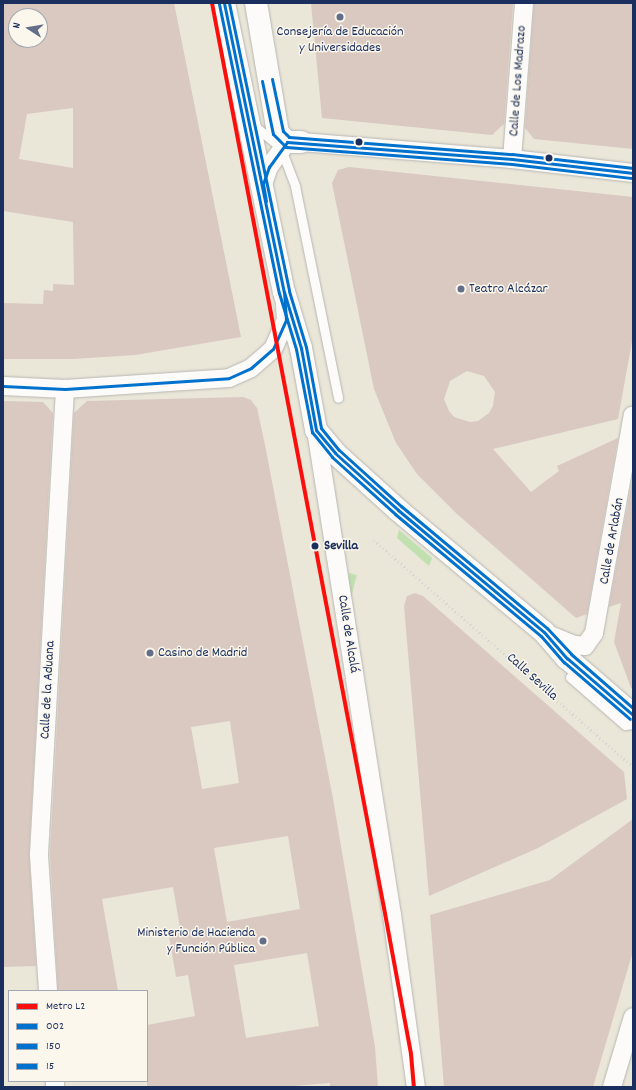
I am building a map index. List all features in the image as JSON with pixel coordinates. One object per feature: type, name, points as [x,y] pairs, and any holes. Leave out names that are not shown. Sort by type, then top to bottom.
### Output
[{"type":"street","name":"Calle de Alcalá","points":[[224,3],[248,121],[263,184],[284,292],[301,348],[316,430],[393,923],[416,1087]]},
{"type":"street","points":[[256,3],[287,141],[269,167],[263,184]]},
{"type":"street","name":"Calle de Los Madrazo","points":[[512,159],[524,3]]},
{"type":"street","points":[[287,141],[512,159],[633,173]]},
{"type":"street","points":[[3,386],[65,388],[209,381],[242,373],[273,348],[286,320],[284,292]]},
{"type":"street","name":"Calle de la Aduana","points":[[48,990],[39,854],[65,388]]},
{"type":"street","name":"Calle de Arlabán","points":[[544,632],[574,645],[585,646],[590,641],[598,623],[633,416]]},
{"type":"street","points":[[316,430],[335,453],[398,510],[544,632],[567,658],[633,715]]},
{"type":"street","points":[[612,1087],[633,1017]]},
{"type":"lane","points":[[248,121],[287,141],[338,398]]},
{"type":"lane","points":[[570,677],[625,725],[633,724]]},
{"type":"path","name":"Calle Sevilla","points":[[374,540],[431,587],[633,767]]},
{"type":"green space","points":[[399,530],[432,558],[429,566],[397,538]]},
{"type":"green space","points":[[349,573],[357,575],[346,618],[338,616]]},
{"type":"building","points":[[3,3],[174,3],[241,337],[135,355],[73,359],[3,359],[3,303],[43,304],[44,290],[53,291],[53,284],[74,285],[73,222],[3,211]],"holes":[[[73,108],[73,168],[19,159],[27,114]]]},
{"type":"building","points":[[311,3],[513,3],[504,124],[492,135],[322,118]]},
{"type":"building","points":[[534,3],[633,3],[633,149],[534,139],[525,128]]},
{"type":"building","points":[[349,167],[633,197],[633,336],[618,419],[493,449],[531,492],[559,471],[557,466],[618,438],[587,614],[576,618],[457,514],[417,474],[396,443],[374,389],[332,183],[338,170]],"holes":[[[467,371],[484,376],[495,392],[493,406],[489,413],[478,421],[470,422],[454,417],[449,411],[444,399],[450,381]]]},
{"type":"building","points":[[243,397],[251,400],[257,408],[333,799],[375,1047],[378,1087],[330,1087],[330,1083],[281,1087],[147,1087],[148,1025],[195,1016],[188,975],[176,977],[168,930],[180,928],[173,887],[102,899],[118,990],[58,990],[50,854],[74,413],[87,401]],"holes":[[[230,721],[239,783],[202,789],[191,727]],[[288,836],[300,909],[227,922],[214,848]],[[307,953],[319,1026],[246,1038],[234,965]]]},
{"type":"building","points":[[3,401],[43,402],[53,413],[29,854],[36,966],[3,967]]},
{"type":"building","points":[[633,475],[633,688],[631,688],[614,642],[621,603],[609,607]]},
{"type":"building","points":[[415,593],[423,596],[624,772],[627,799],[538,848],[429,896],[404,606],[407,596]]},
{"type":"building","points":[[633,819],[633,951],[593,1087],[444,1087],[430,915],[550,880]]},
{"type":"metro line","name":"L2","points":[[212,3],[384,908],[411,1054],[414,1087]]},
{"type":"transit line","name":"002","points":[[224,3],[284,292],[301,348],[316,430],[335,453],[398,510],[544,632],[567,658],[633,715]]},
{"type":"transit line","name":"15","points":[[229,3],[289,291],[306,347],[321,428],[339,450],[401,506],[547,628],[571,654],[633,708]]},
{"type":"transit line","name":"150","points":[[219,4],[279,293],[296,349],[312,432],[332,457],[395,514],[541,636],[564,662],[630,719]]},
{"type":"transit line","name":"15","points":[[272,79],[283,131],[289,137],[512,154],[633,168]]},
{"type":"transit line","name":"150","points":[[262,81],[273,134],[286,147],[512,164],[632,178]]},
{"type":"transit line","name":"002","points":[[266,201],[263,184],[269,167],[287,142],[512,159],[633,173]]},
{"type":"transit line","name":"002","points":[[3,386],[65,389],[229,378],[251,368],[273,349],[286,320],[284,292]]},
{"type":"place","name":"Consejería de Educación y Universidades","points":[[340,17]]},
{"type":"place","name":"Teatro Alcázar","points":[[461,289]]},
{"type":"place","name":"Sevilla","points":[[315,546]]},
{"type":"place","name":"Casino de Madrid","points":[[150,653]]},
{"type":"place","name":"Ministerio de Hacienda y Función Pública","points":[[263,941]]}]
